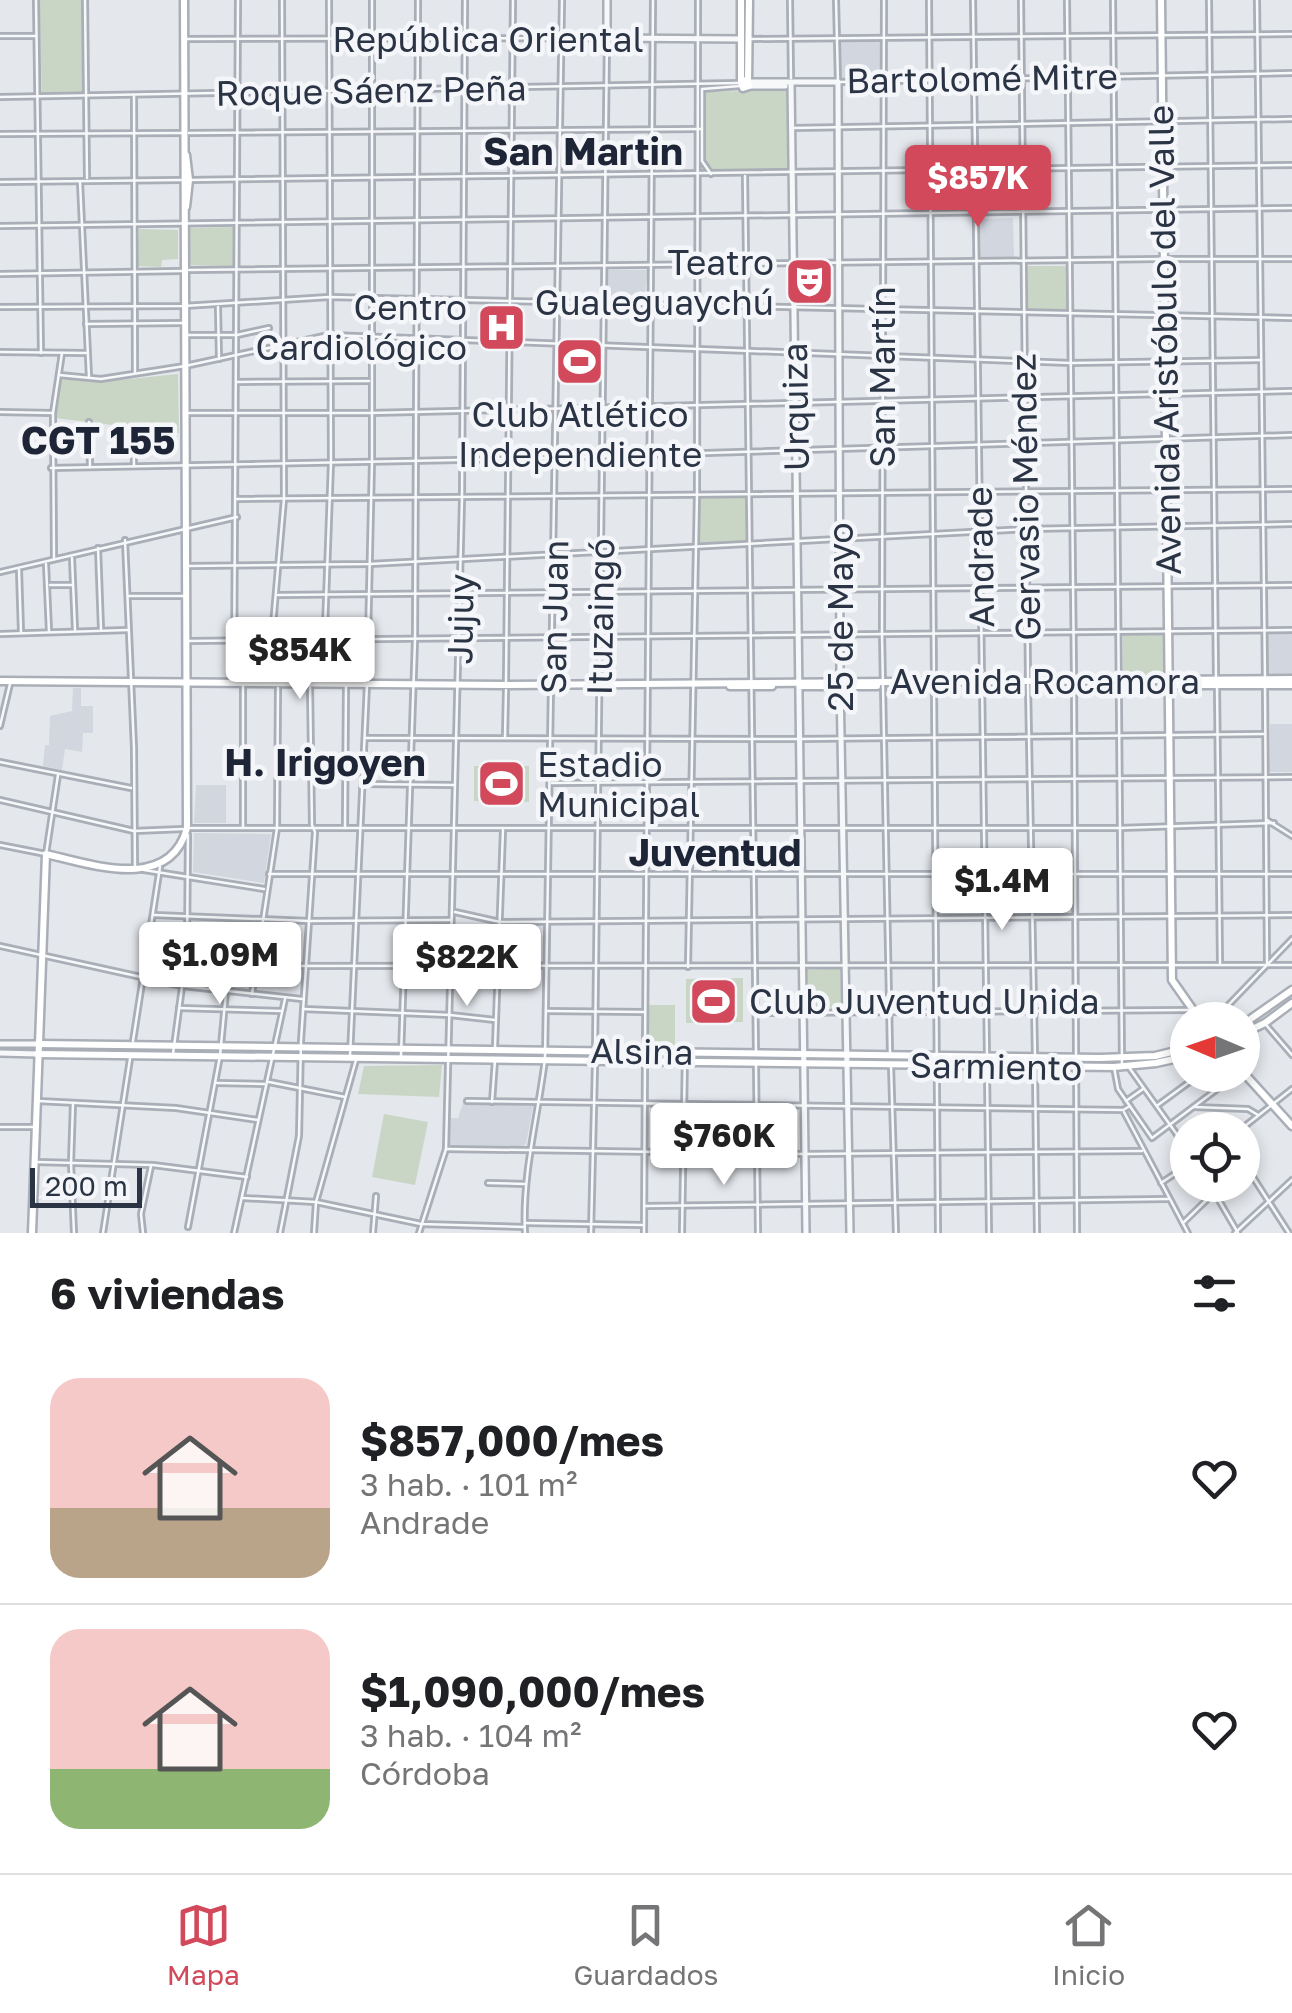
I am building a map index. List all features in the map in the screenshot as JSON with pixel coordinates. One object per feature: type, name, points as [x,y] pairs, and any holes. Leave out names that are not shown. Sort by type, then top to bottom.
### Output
[{"type":"main road","points":[[32,1233],[41,955],[49,862],[64,857],[139,869],[160,868],[181,846],[187,828],[184,0]]},
{"type":"main road","points":[[741,0],[745,84]]},
{"type":"main road","points":[[745,39],[749,0]]},
{"type":"main road","name":"Avenida Aristóbulo del Valle","points":[[1162,0],[1172,964]]},
{"type":"main road","name":"Avenida Rocamora","points":[[0,681],[506,685],[1292,682]]},
{"type":"main road","points":[[1172,964],[1172,980],[1187,1002]]},
{"type":"main road","points":[[1260,1015],[1292,990]]},
{"type":"main road","points":[[1260,1025],[1292,1002]]},
{"type":"main road","name":"Alsina","points":[[38,1049],[132,1045],[401,1048],[449,1054]]},
{"type":"main road","name":"Alsina","points":[[38,1049],[131,1055],[353,1058],[756,1053],[804,1059]]},
{"type":"main road","name":"Sarmiento","points":[[1122,1062],[1170,1052]]},
{"type":"main road","name":"Sarmiento","points":[[804,1059],[848,1054],[936,1061]]},
{"type":"main road","name":"Alsina","points":[[685,1056],[756,1062],[804,1059]]},
{"type":"main road","name":"Sarmiento","points":[[804,1059],[891,1065],[936,1061],[1122,1062],[1170,1058]]},
{"type":"main road","points":[[1259,1092],[1292,1126]]},
{"type":"street","points":[[36,0],[41,352]]},
{"type":"street","points":[[85,0],[87,182]]},
{"type":"street","points":[[238,0],[234,641],[243,828]]},
{"type":"street","points":[[268,684],[281,565],[285,464],[282,0]]},
{"type":"street","points":[[323,684],[331,463],[328,0]]},
{"type":"street","points":[[314,1233],[316,1202],[346,1098],[353,1058],[350,1048],[368,684],[372,462],[372,0]]},
{"type":"street","points":[[401,1058],[414,684],[418,0]]},
{"type":"street","name":"Jujuy","points":[[419,1233],[446,1149],[461,558],[466,0]]},
{"type":"street","points":[[505,738],[513,0]]},
{"type":"street","name":"San Juan","points":[[525,1233],[528,1150],[540,1102],[544,1055],[562,0]]},
{"type":"street","name":"Ituzaingó","points":[[591,1233],[606,0]]},
{"type":"street","points":[[644,1233],[653,0]]},
{"type":"street","points":[[698,0],[700,129],[704,168],[712,175]]},
{"type":"street","name":"Urquiza","points":[[790,0],[806,1233]]},
{"type":"street","name":"25 de Mayo","points":[[836,0],[840,684],[850,1233]]},
{"type":"street","name":"San Martín","points":[[884,0],[882,634],[896,1233]]},
{"type":"street","points":[[928,0],[938,1233]]},
{"type":"street","name":"Andrade","points":[[973,0],[989,1233]]},
{"type":"street","name":"Gervasio Méndez","points":[[1020,0],[1036,1233]]},
{"type":"street","points":[[1067,0],[1077,1233]]},
{"type":"street","points":[[1113,0],[1122,964],[1122,1062],[1116,1085],[1152,1138],[1170,1125],[1122,1062]]},
{"type":"street","points":[[1209,0],[1220,964]]},
{"type":"street","points":[[1257,0],[1267,965]]},
{"type":"street","name":"República Oriental","points":[[186,38],[745,39],[1292,34]]},
{"type":"street","points":[[0,36],[37,36]]},
{"type":"street","name":"Bartolomé Mitre","points":[[791,83],[1292,73]]},
{"type":"street","name":"Roque Sáenz Peña","points":[[0,97],[791,83]]},
{"type":"street","points":[[688,967],[703,88],[745,84],[784,86],[791,92]]},
{"type":"street","points":[[134,95],[135,374]]},
{"type":"street","points":[[792,128],[1292,120]]},
{"type":"street","points":[[0,134],[700,129]]},
{"type":"street","points":[[0,182],[1292,166]]},
{"type":"street","points":[[745,175],[758,1233]]},
{"type":"street","points":[[80,182],[90,378]]},
{"type":"street","points":[[0,226],[793,218],[1292,208]]},
{"type":"street","points":[[0,274],[1292,259]]},
{"type":"street","points":[[0,307],[184,306],[370,298],[1292,318]]},
{"type":"street","points":[[218,304],[219,360]]},
{"type":"street","points":[[86,324],[185,323]]},
{"type":"street","points":[[185,335],[237,335],[269,328]]},
{"type":"street","points":[[59,376],[135,374],[330,335],[1071,363],[1261,360]]},
{"type":"street","points":[[0,352],[88,353]]},
{"type":"street","points":[[54,560],[52,412],[62,353]]},
{"type":"street","points":[[237,382],[370,382]]},
{"type":"street","points":[[186,412],[370,414],[1292,391]]},
{"type":"street","points":[[0,412],[52,412]]},
{"type":"street","points":[[89,422],[90,468]]},
{"type":"street","points":[[133,427],[134,468]]},
{"type":"street","points":[[51,468],[509,459],[1292,435]]},
{"type":"street","points":[[237,499],[1292,489]]},
{"type":"street","points":[[0,572],[237,516]]},
{"type":"street","points":[[186,566],[370,564],[1026,529],[1292,524]]},
{"type":"street","points":[[126,540],[134,830],[139,869]]},
{"type":"street","points":[[98,548],[102,630]]},
{"type":"street","points":[[72,555],[76,632]]},
{"type":"street","points":[[46,562],[49,632]]},
{"type":"street","points":[[19,568],[21,634]]},
{"type":"street","points":[[47,586],[74,584]]},
{"type":"street","points":[[278,596],[1292,585]]},
{"type":"street","points":[[128,596],[186,596]]},
{"type":"street","points":[[0,634],[129,630]]},
{"type":"street","points":[[186,642],[1292,630]]},
{"type":"street","points":[[0,726],[10,682]]},
{"type":"street","points":[[252,994],[277,828],[278,684]]},
{"type":"street","points":[[280,1233],[297,1148],[304,1057],[314,828],[310,684]]},
{"type":"street","points":[[345,828],[346,684]]},
{"type":"street","points":[[365,738],[1265,734]]},
{"type":"street","points":[[0,762],[134,789]]},
{"type":"street","points":[[0,856],[2,845],[49,862],[58,774]]},
{"type":"street","points":[[550,783],[1292,777]]},
{"type":"street","points":[[363,784],[456,784]]},
{"type":"street","points":[[0,800],[134,830],[1170,828],[1274,823]]},
{"type":"street","points":[[1266,819],[1292,836]]},
{"type":"street","points":[[187,828],[188,951]]},
{"type":"street","points":[[492,1102],[503,828]]},
{"type":"street","points":[[102,1233],[160,868],[190,877],[267,889]]},
{"type":"street","points":[[269,874],[1292,874]]},
{"type":"street","points":[[454,911],[500,922],[1292,915]]},
{"type":"street","points":[[152,915],[309,921],[453,920]]},
{"type":"street","points":[[1231,1002],[1292,939]]},
{"type":"street","points":[[0,946],[182,986],[304,999]]},
{"type":"street","points":[[256,966],[1292,965]]},
{"type":"street","points":[[173,1056],[182,986]]},
{"type":"street","points":[[188,1227],[220,1056],[226,992]]},
{"type":"street","points":[[234,1233],[286,998]]},
{"type":"street","points":[[179,1008],[282,1011]]},
{"type":"street","points":[[304,1009],[496,1020]]},
{"type":"street","points":[[545,1010],[645,1012]]},
{"type":"street","points":[[755,1014],[1170,1010]]},
{"type":"street","points":[[1260,1015],[1292,1054]]},
{"type":"street","name":"Alsina","points":[[0,1044],[38,1049]]},
{"type":"street","name":"Alsina","points":[[0,1053],[38,1049]]},
{"type":"street","points":[[682,1233],[685,1056]]},
{"type":"street","points":[[215,1083],[267,1083],[346,1098]]},
{"type":"street","points":[[1126,1101],[1144,1088]]},
{"type":"street","points":[[1260,1113],[1292,1089]]},
{"type":"street","points":[[1157,1106],[1176,1092]]},
{"type":"street","points":[[1186,1112],[1213,1092]]},
{"type":"street","points":[[36,1100],[121,1103],[260,1120]]},
{"type":"street","points":[[467,1101],[848,1108],[1123,1110],[1130,1106]]},
{"type":"street","points":[[73,1102],[74,1233]]},
{"type":"street","points":[[1192,1107],[1253,1112]]},
{"type":"street","points":[[1123,1110],[1188,1233]]},
{"type":"street","points":[[0,1127],[35,1128]]},
{"type":"street","points":[[684,1127],[722,1128]]},
{"type":"street","points":[[446,1149],[756,1154],[1142,1151]]},
{"type":"street","points":[[34,1162],[151,1164],[247,1177]]},
{"type":"street","points":[[143,1233],[141,1214],[151,1164]]},
{"type":"street","points":[[1160,1184],[1170,1178]]},
{"type":"street","points":[[1219,1202],[1237,1232],[1292,1180]]},
{"type":"street","points":[[488,1183],[527,1184]]},
{"type":"street","points":[[1260,1188],[1289,1233]]},
{"type":"street","points":[[374,1233],[376,1196]]},
{"type":"street","points":[[243,1198],[316,1202],[421,1224],[644,1226]]},
{"type":"street","points":[[644,1206],[1168,1199]]},
{"type":"street","points":[[1182,1224],[1205,1202]]},
{"type":"street","points":[[32,1233],[45,1233]]},
{"type":"shaded area","points":[[880,40],[881,79],[840,79],[839,41]]},
{"type":"shaded area","points":[[1013,218],[1014,258],[980,258],[980,219]]},
{"type":"shaded area","points":[[608,270],[648,270],[644,302],[608,301]]},
{"type":"shaded area","points":[[1292,632],[1292,676],[1268,676],[1267,633]]},
{"type":"shaded area","points":[[73,688],[81,688],[81,706],[93,706],[93,733],[83,733],[82,752],[65,749],[62,770],[43,766],[45,745],[49,745],[50,716],[72,711]]},
{"type":"shaded area","points":[[1270,724],[1292,724],[1292,772],[1269,772]]},
{"type":"shaded area","points":[[196,785],[226,785],[226,823],[194,823]]},
{"type":"shaded area","points":[[194,833],[271,834],[264,883],[193,872]]},
{"type":"shaded area","points":[[205,941],[251,948],[245,988],[199,983]]},
{"type":"shaded area","points":[[463,1103],[533,1106],[526,1144],[449,1146],[450,1118],[458,1118]]},
{"type":"green space","points":[[39,0],[82,0],[83,93],[42,93]]},
{"type":"green space","points":[[787,90],[787,171],[706,171],[706,92]]},
{"type":"green space","points":[[235,227],[234,266],[188,265],[190,228]]},
{"type":"green space","points":[[139,229],[178,230],[178,259],[162,260],[161,267],[136,266]]},
{"type":"green space","points":[[1028,266],[1067,266],[1067,310],[1028,310]]},
{"type":"green space","name":"Club Atlético Independiente","points":[[562,346],[599,348],[598,375],[561,375]]},
{"type":"green space","points":[[178,374],[179,433],[55,418],[61,379],[100,382]]},
{"type":"green space","points":[[697,497],[746,497],[746,542],[697,543]]},
{"type":"green space","points":[[1123,635],[1164,635],[1164,678],[1123,678]]},
{"type":"green space","name":"Estadio Municipal","points":[[474,766],[529,766],[529,802],[474,801]]},
{"type":"green space","points":[[840,968],[842,1007],[808,1009],[807,970]]},
{"type":"green space","name":"Club Juventud Unida","points":[[743,978],[743,1022],[686,1023],[686,979]]},
{"type":"green space","points":[[648,1005],[675,1005],[675,1048],[648,1048]]},
{"type":"green space","points":[[442,1065],[439,1097],[358,1094],[364,1066]]},
{"type":"green space","points":[[384,1114],[428,1122],[415,1185],[372,1177]]},
{"type":"place","name":"Teatro Gualeguaychú","points":[[809,282]]},
{"type":"place","name":"Centro Cardiológico","points":[[502,327]]},
{"type":"place","name":"Club Atlético Independiente","points":[[580,362]]},
{"type":"place","name":"Estadio Municipal","points":[[502,784]]},
{"type":"place","name":"Club Juventud Unida","points":[[714,1001]]},
{"type":"district","name":"San Martin","points":[[583,150]]},
{"type":"district","name":"CGT 155","points":[[98,439]]},
{"type":"district","name":"H. Irigoyen","points":[[325,761]]},
{"type":"district","name":"Juventud","points":[[715,851]]}]
